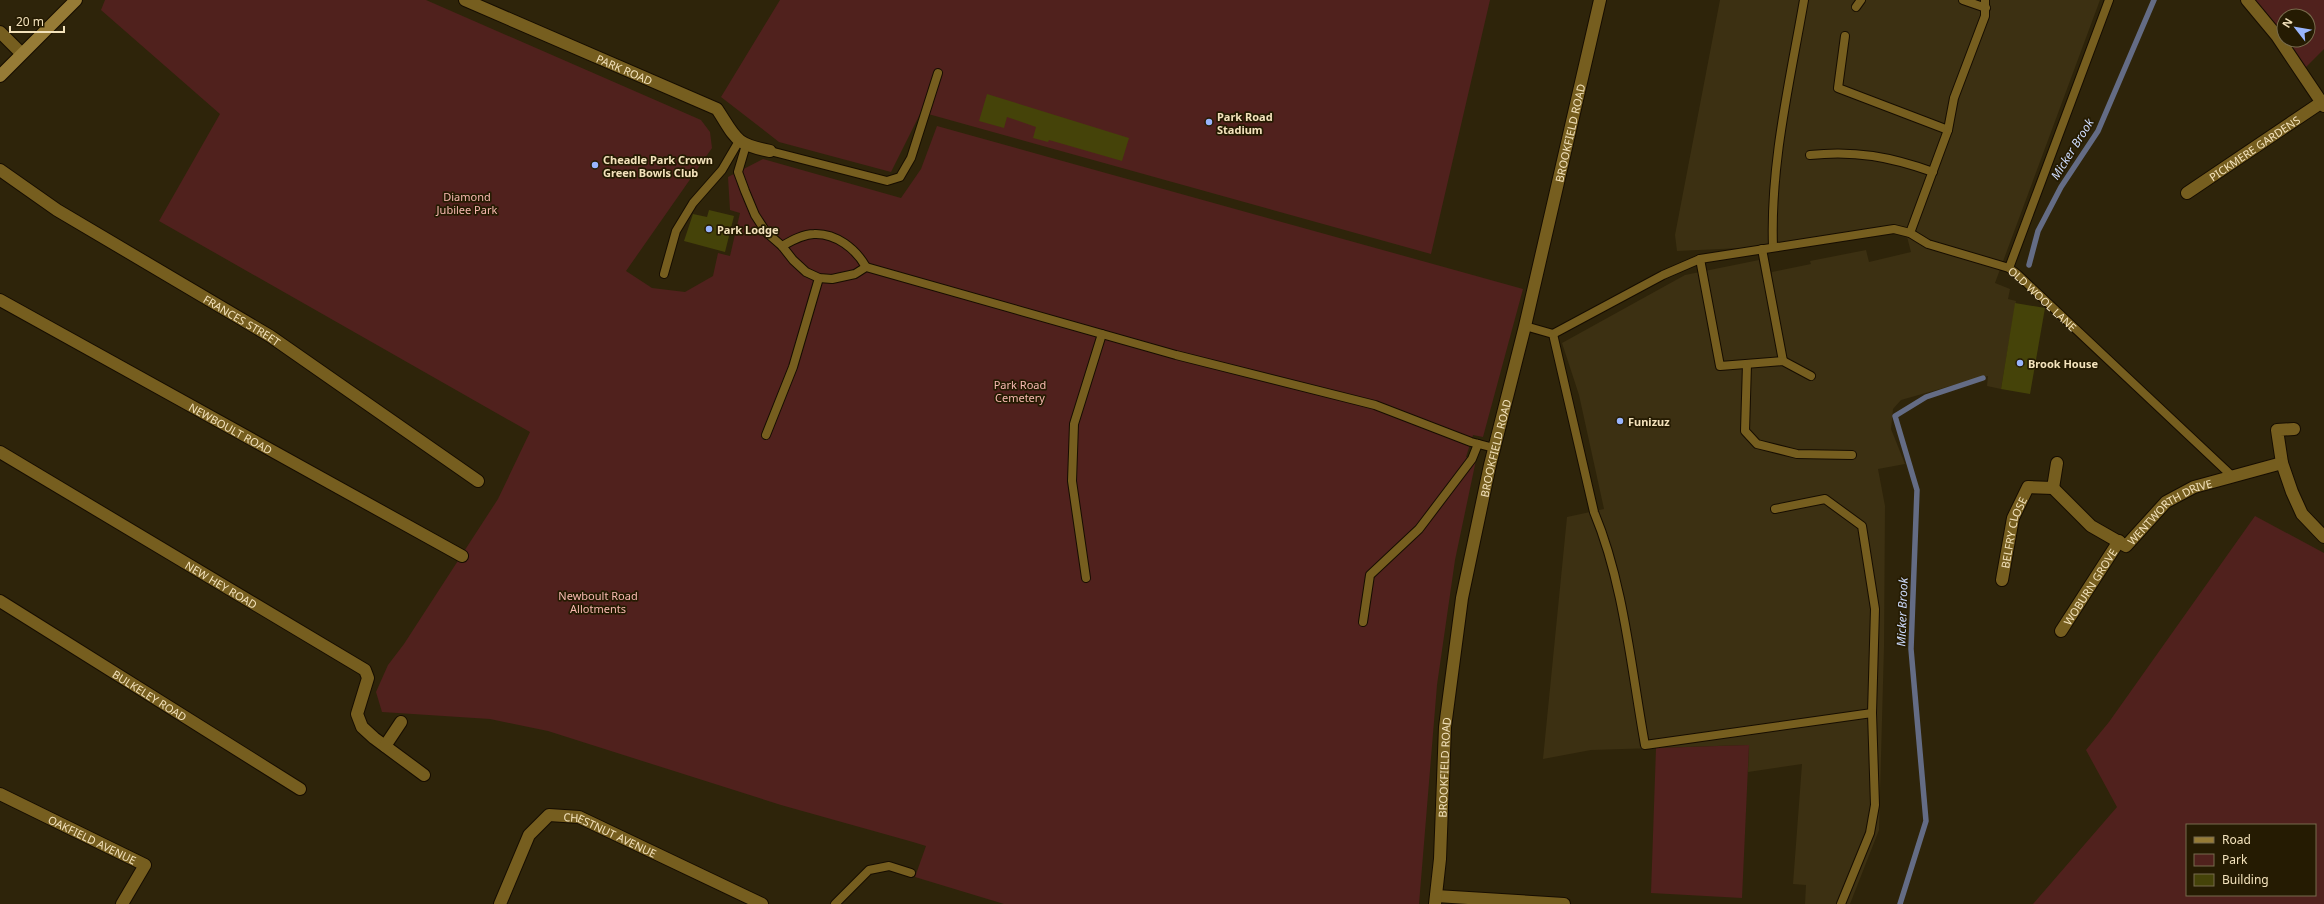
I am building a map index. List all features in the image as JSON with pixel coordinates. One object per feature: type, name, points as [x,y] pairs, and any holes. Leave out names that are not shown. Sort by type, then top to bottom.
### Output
[{"type":"main road","points":[[0,76],[21,53],[76,0]]},
{"type":"street","name":"PARK ROAD","points":[[465,0],[717,109],[732,135],[742,143]]},
{"type":"street","name":"BROOKFIELD ROAD","points":[[1435,900],[1440,858],[1446,720],[1462,598],[1494,448],[1525,326],[1600,0]]},
{"type":"street","points":[[2247,0],[2277,36],[2323,104]]},
{"type":"street","points":[[0,32],[21,53]]},
{"type":"street","name":"PICKMERE GARDENS","points":[[2187,193],[2323,104]]},
{"type":"street","points":[[742,143],[770,151]]},
{"type":"street","name":"FRANCES STREET","points":[[0,170],[57,210],[270,336],[478,481]]},
{"type":"street","name":"NEWBOULT ROAD","points":[[0,300],[462,556]]},
{"type":"street","points":[[2294,429],[2277,430],[2282,463],[2302,514],[2324,537]]},
{"type":"street","name":"NEW HEY ROAD","points":[[0,452],[365,670],[368,678],[356,714],[362,727],[424,775]]},
{"type":"street","points":[[2053,488],[2057,463]]},
{"type":"street","name":"WENTWORTH DRIVE","points":[[2053,488],[2092,526],[2126,546],[2166,502],[2194,487],[2282,463]]},
{"type":"street","name":"BELFRY CLOSE","points":[[2002,580],[2012,518],[2028,487],[2053,488]]},
{"type":"street","name":"WOBURN GROVE","points":[[2062,631],[2119,541]]},
{"type":"street","name":"BULKELEY ROAD","points":[[0,601],[300,789]]},
{"type":"street","points":[[385,746],[401,722]]},
{"type":"street","name":"OAKFIELD AVENUE","points":[[0,794],[145,865],[122,904]]},
{"type":"street","name":"CHESTNUT AVENUE","points":[[500,904],[529,836],[549,816],[579,817],[762,904]]},
{"type":"street","points":[[1435,900],[1564,904]]},
{"type":"lane","points":[[1773,247],[1772,223],[1781,131],[1804,0]]},
{"type":"lane","points":[[1910,233],[1948,130],[1954,98],[1986,4],[1963,0]]},
{"type":"lane","name":"OLD WOOL LANE","points":[[2109,0],[2009,268],[2027,283],[2232,476]]},
{"type":"lane","points":[[1845,36],[1838,88],[1948,130]]},
{"type":"lane","points":[[770,151],[887,181],[900,177],[911,158],[938,73]]},
{"type":"lane","points":[[742,143],[738,172],[755,215],[766,232],[782,246],[806,272],[819,278],[844,278],[866,267]]},
{"type":"lane","points":[[664,274],[676,231],[692,203],[722,170],[742,143]]},
{"type":"lane","points":[[1810,155],[1839,152],[1863,154],[1911,164],[1933,172]]},
{"type":"lane","points":[[1525,326],[1553,334],[1656,279],[1700,259],[1762,248],[1894,229],[1910,233],[1928,244],[2009,268]]},
{"type":"lane","points":[[782,246],[814,234],[830,236],[854,249],[866,267],[1102,334],[1374,405],[1478,444],[1494,448]]},
{"type":"lane","points":[[1762,248],[1783,361]]},
{"type":"lane","points":[[1700,259],[1720,366],[1783,361],[1811,376]]},
{"type":"lane","points":[[766,435],[793,367],[819,278]]},
{"type":"lane","points":[[1086,578],[1072,481],[1074,424],[1102,334]]},
{"type":"lane","points":[[1553,334],[1594,512],[1605,539],[1614,575],[1645,745],[1872,713]]},
{"type":"lane","points":[[1747,364],[1745,431],[1757,444],[1798,454],[1852,456]]},
{"type":"lane","points":[[1363,622],[1370,575],[1420,529],[1472,459],[1478,444]]},
{"type":"lane","points":[[1776,509],[1825,499],[1862,526],[1875,609],[1872,713],[1875,805],[1870,833],[1841,904]]},
{"type":"lane","points":[[835,904],[869,870],[889,866],[911,872]]},
{"type":"shaded area","points":[[1720,0],[2100,0],[1995,283],[2010,289],[2008,299],[2016,301],[2001,389],[1987,386],[1988,376],[1901,400],[1893,409],[1891,429],[1905,464],[1878,469],[1885,506],[1884,647],[1879,830],[1850,904],[1805,904],[1806,885],[1793,884],[1802,764],[1748,772],[1749,745],[1591,750],[1543,759],[1567,517],[1604,509],[1579,395],[1562,343],[1685,275],[1759,260],[1762,276],[1772,274],[1772,272],[1811,264],[1810,261],[1866,250],[1869,262],[1911,252],[1905,229],[1786,246],[1677,251],[1675,235]]},
{"type":"green space","points":[[105,0],[426,0],[701,120],[710,132],[712,148],[626,271],[652,288],[685,292],[713,276],[718,253],[730,256],[740,213],[730,210],[728,177],[763,159],[901,198],[921,169],[937,126],[1523,289],[1483,437],[1473,435],[1466,457],[1476,460],[1455,560],[1437,685],[1419,904],[1004,904],[915,877],[926,846],[781,805],[548,731],[490,719],[382,712],[376,692],[388,665],[404,644],[498,499],[530,432],[159,221],[220,114],[101,10]]},
{"type":"green space","name":"Park Road Stadium","points":[[780,0],[1490,0],[1431,254],[921,112],[891,172],[779,142],[721,97]]},
{"type":"green space","points":[[2247,0],[2324,0],[2324,49],[2301,72],[2283,48],[2316,48],[2316,8],[2276,8],[2276,39]]},
{"type":"green space","points":[[2255,516],[2324,553],[2324,904],[2033,904],[2117,807],[2086,750],[2109,722]]},
{"type":"green space","points":[[1749,745],[1742,898],[1651,893],[1656,748]]},
{"type":"building","points":[[987,94],[1129,138],[1122,161],[1049,140],[1048,142],[1033,138],[1036,127],[1007,117],[1004,128],[979,121]]},
{"type":"building","name":"Park Lodge","points":[[709,210],[734,216],[725,252],[684,241],[693,214],[707,217]]},
{"type":"building","name":"Brook House","points":[[2015,303],[2045,308],[2030,394],[2001,389]]},
{"type":"waterway","name":"Micker Brook","points":[[2029,265],[2038,231],[2061,187],[2098,131],[2154,0]]},
{"type":"waterway","name":"Micker Brook","points":[[1900,904],[1926,821],[1911,649],[1917,490],[1895,416],[1926,397],[1983,378]]},
{"type":"place","name":"Park Road Stadium","points":[[1209,122]]},
{"type":"place","name":"Cheadle Park Crown Green Bowls Club","points":[[595,165]]},
{"type":"place","name":"Park Lodge","points":[[709,229]]},
{"type":"place","name":"Brook House","points":[[2020,363]]},
{"type":"place","name":"Funizuz","points":[[1620,421]]},
{"type":"park label","name":"Diamond Jubilee Park","points":[[467,202]]},
{"type":"park label","name":"Park Road Cemetery","points":[[1020,390]]},
{"type":"park label","name":"Newboult Road Allotments","points":[[598,601]]}]
